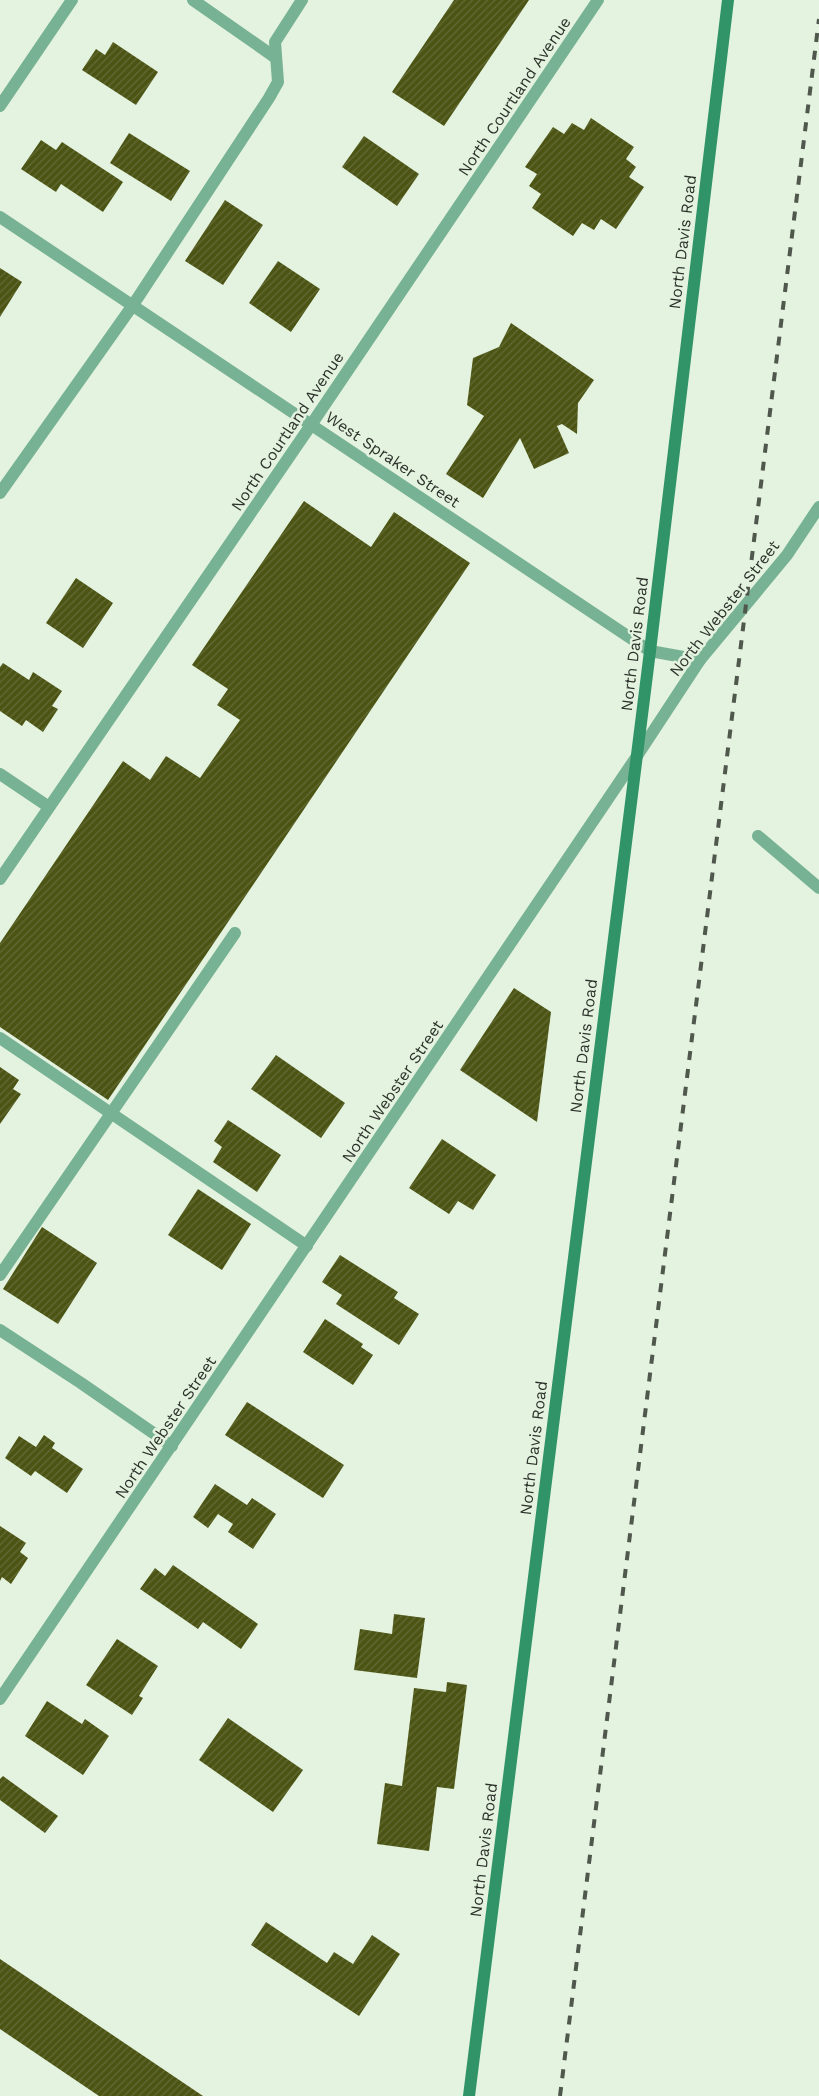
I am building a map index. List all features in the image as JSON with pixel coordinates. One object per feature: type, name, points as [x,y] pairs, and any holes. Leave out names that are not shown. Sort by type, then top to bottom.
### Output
[{"type":"street","points":[[0,106],[72,0]]},
{"type":"street","points":[[194,0],[276,58]]},
{"type":"street","points":[[0,493],[133,305],[269,98],[278,82],[275,42],[302,0]]},
{"type":"street","name":"North Courtland Avenue","points":[[0,878],[311,425],[598,0]]},
{"type":"street","name":"North Davis Road","points":[[469,2096],[650,651],[728,0]]},
{"type":"street","name":"West Spraker Street","points":[[0,217],[650,651],[700,660]]},
{"type":"street","name":"North Webster Street","points":[[0,1699],[700,660],[788,555],[819,507]]},
{"type":"street","points":[[0,774],[48,806]]},
{"type":"street","points":[[758,836],[819,888]]},
{"type":"street","points":[[0,1276],[235,933]]},
{"type":"street","points":[[0,1038],[307,1246]]},
{"type":"street","points":[[0,1330],[172,1446]]},
{"type":"building","points":[[454,0],[529,0],[444,126],[392,92]]},
{"type":"building","points":[[113,42],[158,72],[136,105],[82,70],[96,49],[105,55]]},
{"type":"building","points":[[591,118],[634,147],[626,159],[636,167],[629,177],[644,187],[616,229],[601,219],[594,230],[582,223],[573,236],[532,208],[541,194],[529,186],[537,174],[525,167],[553,127],[564,134],[572,123],[584,130]]},
{"type":"building","points":[[129,133],[190,171],[171,201],[110,163]]},
{"type":"building","points":[[364,136],[419,174],[397,206],[342,167]]},
{"type":"building","points":[[41,140],[56,150],[62,142],[123,182],[103,212],[61,184],[56,192],[21,169]]},
{"type":"building","points":[[225,200],[263,225],[223,285],[185,261]]},
{"type":"building","points":[[278,261],[320,289],[291,332],[249,303]]},
{"type":"building","points":[[0,268],[22,282],[0,317]]},
{"type":"building","points":[[511,323],[594,380],[578,403],[577,434],[562,424],[557,426],[569,453],[534,469],[520,438],[483,498],[446,474],[484,416],[467,405],[473,358],[499,347]]},
{"type":"building","points":[[304,501],[371,547],[394,512],[470,563],[108,1100],[0,1027],[0,943],[123,761],[150,780],[166,756],[200,778],[240,720],[217,705],[228,689],[192,665]]},
{"type":"building","points":[[76,578],[113,603],[83,648],[46,623]]},
{"type":"building","points":[[3,663],[29,680],[33,672],[62,691],[52,706],[58,709],[43,732],[26,720],[22,726],[0,711],[0,667]]},
{"type":"building","points":[[514,988],[551,1012],[537,1122],[460,1070]]},
{"type":"building","points":[[276,1055],[345,1103],[321,1138],[251,1089]]},
{"type":"building","points":[[0,1067],[19,1080],[13,1089],[21,1094],[0,1124]]},
{"type":"building","points":[[228,1120],[281,1155],[257,1192],[213,1162],[222,1147],[214,1141]]},
{"type":"building","points":[[442,1139],[496,1175],[473,1210],[458,1201],[449,1214],[409,1188]]},
{"type":"building","points":[[198,1189],[251,1224],[222,1270],[168,1235]]},
{"type":"building","points":[[42,1227],[97,1263],[58,1324],[3,1289]]},
{"type":"building","points":[[340,1255],[398,1292],[394,1298],[419,1314],[399,1345],[336,1304],[342,1295],[322,1282]]},
{"type":"building","points":[[325,1319],[363,1344],[361,1347],[373,1355],[353,1385],[303,1352]]},
{"type":"building","points":[[247,1402],[344,1465],[323,1498],[225,1435]]},
{"type":"building","points":[[44,1435],[55,1443],[52,1448],[83,1469],[67,1493],[35,1471],[31,1476],[5,1458],[19,1436],[36,1447]]},
{"type":"building","points":[[215,1484],[247,1505],[252,1498],[276,1514],[253,1549],[228,1532],[233,1524],[218,1514],[208,1528],[193,1517]]},
{"type":"building","points":[[0,1526],[26,1543],[20,1552],[28,1558],[11,1584],[2,1577],[0,1581]]},
{"type":"building","points":[[173,1565],[258,1624],[241,1649],[203,1622],[198,1629],[140,1589],[155,1568],[165,1576]]},
{"type":"building","points":[[394,1614],[425,1618],[417,1678],[354,1670],[360,1629],[392,1634]]},
{"type":"building","points":[[117,1639],[158,1666],[139,1696],[143,1698],[132,1715],[86,1685]]},
{"type":"building","points":[[447,1682],[467,1685],[454,1789],[437,1787],[429,1851],[377,1844],[385,1783],[402,1786],[414,1688],[446,1692]]},
{"type":"building","points":[[47,1701],[82,1724],[85,1719],[109,1736],[83,1775],[25,1736]]},
{"type":"building","points":[[228,1718],[303,1770],[273,1812],[199,1760]]},
{"type":"building","points":[[3,1776],[58,1816],[45,1833],[0,1800],[0,1779]]},
{"type":"building","points":[[266,1922],[327,1963],[334,1952],[353,1964],[372,1935],[400,1954],[359,2016],[251,1945]]},
{"type":"building","points":[[0,1959],[203,2096],[99,2096],[0,2029]]},
{"type":"railway","points":[[560,2096],[819,19]]}]
